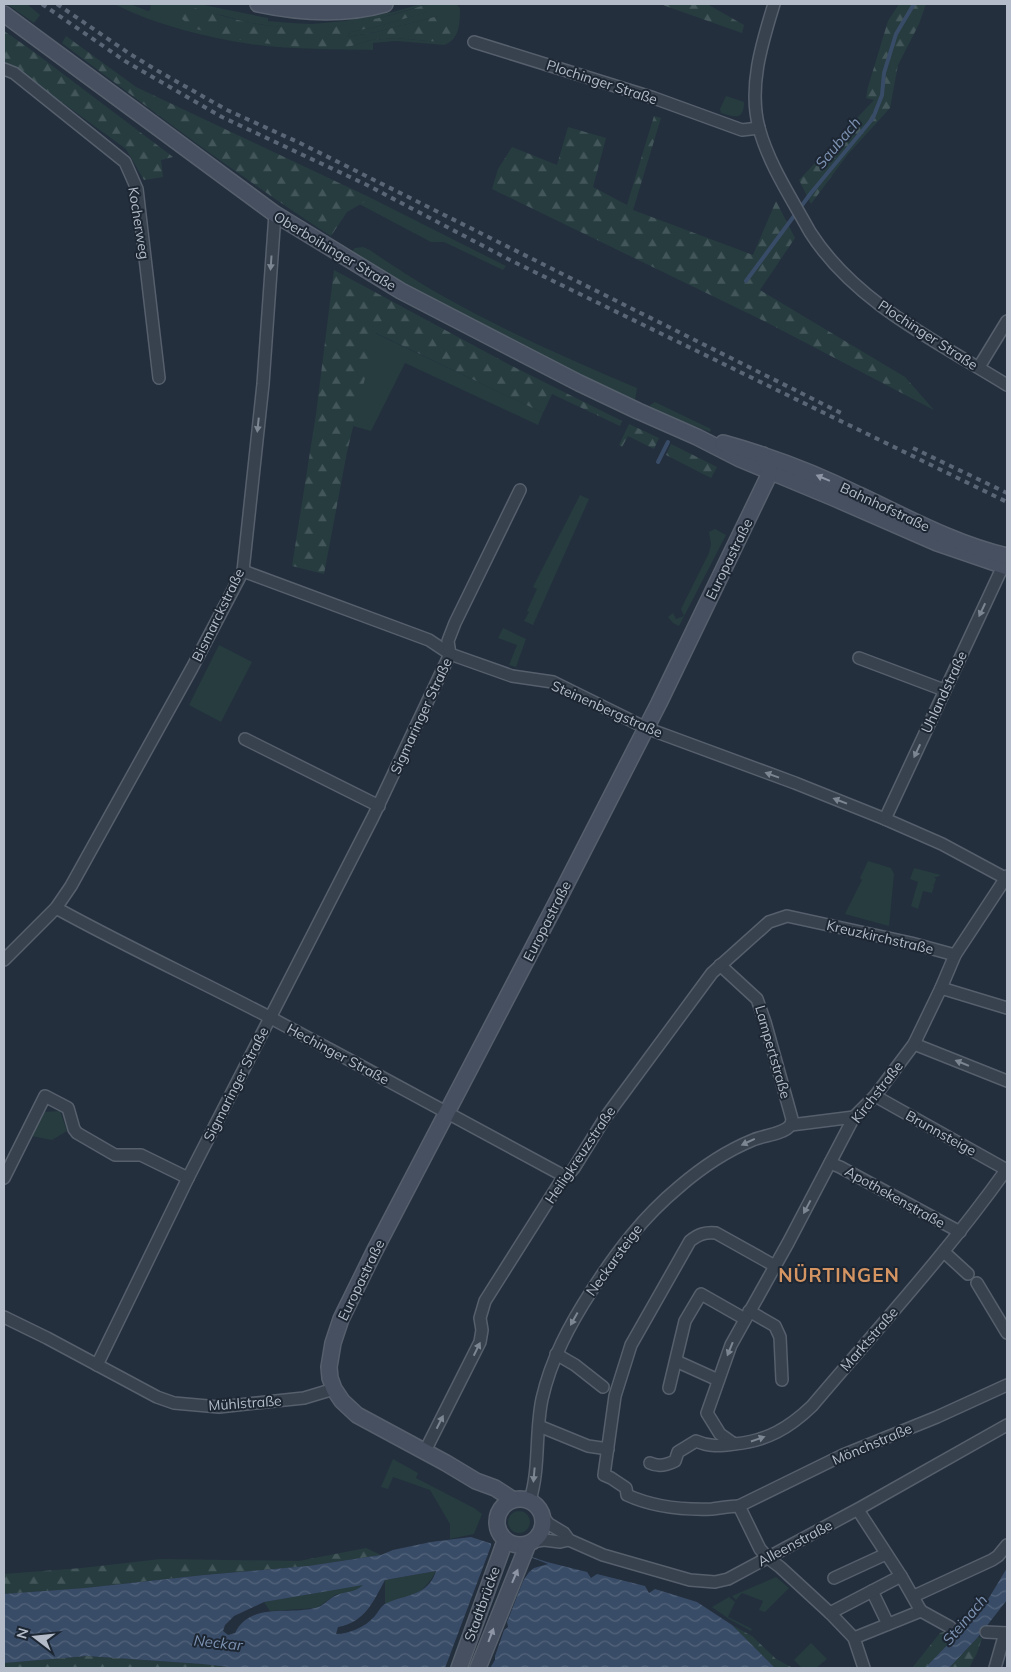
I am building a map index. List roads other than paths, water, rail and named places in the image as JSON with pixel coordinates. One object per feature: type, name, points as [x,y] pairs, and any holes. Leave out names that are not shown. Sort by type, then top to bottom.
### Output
[{"type":"street","points":[[258,4],[288,10],[317,12],[349,10],[385,4]]},
{"type":"street","name":"Plochinger Straße","points":[[774,4],[757,66],[755,101],[759,128],[768,152],[793,202],[816,241],[842,271],[869,297],[899,318],[1007,385]]},
{"type":"street","name":"Oberboihinger Straße","points":[[4,14],[274,214],[401,291],[638,412],[697,436],[763,455]]},
{"type":"street","name":"Plochinger Straße","points":[[474,42],[654,98],[742,130],[759,128]]},
{"type":"street","name":"Kocherweg","points":[[4,69],[14,73],[125,162],[136,188],[159,378]]},
{"type":"street","name":"Bismarckstraße","points":[[4,960],[56,908],[80,870],[243,572],[263,384],[274,214]]},
{"type":"street","points":[[979,367],[1007,321]]},
{"type":"street","name":"Oberboihinger Straße","points":[[697,436],[740,460],[770,473]]},
{"type":"street","points":[[763,455],[770,473],[780,469],[800,468]]},
{"type":"street","name":"Bahnhofstraße","points":[[763,455],[800,468],[1006,563]]},
{"type":"street","name":"Bahnhofstraße","points":[[770,473],[834,498],[936,543],[1006,563]]},
{"type":"street","name":"Europastraße","points":[[334,1389],[329,1367],[333,1342],[341,1319],[379,1241],[646,728],[770,473]]},
{"type":"street","name":"Sigmaringer Straße","points":[[97,1365],[188,1178],[378,806],[450,654],[448,641],[455,623],[520,490]]},
{"type":"street","name":"Uhlandstraße","points":[[885,819],[944,690],[1006,563]]},
{"type":"street","name":"Steinenbergstraße","points":[[243,572],[429,640],[450,654],[512,676],[553,682],[646,728],[885,819],[942,844],[1007,878]]},
{"type":"street","points":[[859,658],[944,690]]},
{"type":"street","points":[[245,739],[378,806]]},
{"type":"street","name":"Kirchstraße","points":[[734,1444],[720,1434],[707,1413],[731,1345],[854,1117],[875,1096],[914,1044],[955,955],[1007,878]]},
{"type":"street","name":"Hechinger Straße","points":[[56,908],[110,938],[269,1017],[564,1176]]},
{"type":"street","name":"Heiligkreuzstraße","points":[[425,1451],[480,1342],[482,1330],[480,1318],[485,1301],[564,1176],[569,1174],[574,1168],[605,1118],[712,973],[720,965],[769,922],[787,916],[804,920]]},
{"type":"street","name":"Kreuzkirchstraße","points":[[804,920],[911,943],[955,955]]},
{"type":"street","name":"Lampertstraße","points":[[720,965],[757,999],[766,1022],[792,1119],[791,1125]]},
{"type":"street","points":[[941,988],[1007,1008]]},
{"type":"street","points":[[914,1044],[1007,1081]]},
{"type":"street","points":[[5,1173],[45,1096],[68,1108],[75,1131],[115,1155],[141,1155],[188,1178]]},
{"type":"street","name":"Brunnsteige","points":[[875,1096],[1007,1170]]},
{"type":"street","name":"Neckarsteige","points":[[530,1500],[542,1401],[548,1375],[556,1354],[576,1316],[609,1262],[632,1233],[648,1215],[680,1186],[708,1165],[753,1140],[785,1130],[791,1125],[854,1117]]},
{"type":"street","name":"Apothekenstraße","points":[[830,1163],[960,1232]]},
{"type":"street","name":"Marktstraße","points":[[650,1463],[655,1465],[668,1464],[675,1461],[678,1452],[696,1441],[704,1445],[720,1446],[752,1442],[796,1421],[812,1406],[944,1252],[1007,1170]]},
{"type":"street","points":[[538,1426],[588,1446],[608,1449],[609,1391],[631,1345],[684,1251],[690,1241],[697,1235],[706,1232],[716,1233],[775,1266]]},
{"type":"street","points":[[944,1252],[968,1274]]},
{"type":"street","points":[[977,1283],[1007,1333]]},
{"type":"street","points":[[669,1388],[685,1321],[701,1294],[775,1326],[780,1337],[782,1380]]},
{"type":"street","name":"Mühlstraße","points":[[4,1317],[157,1397],[174,1403],[210,1407],[304,1398],[334,1389]]},
{"type":"street","points":[[556,1354],[575,1365],[609,1391]]},
{"type":"street","points":[[676,1361],[718,1380]]},
{"type":"street","name":"Mönchstraße","points":[[608,1449],[604,1475],[626,1488],[627,1495],[678,1509],[712,1509],[739,1506],[843,1455],[937,1417],[1007,1385]]},
{"type":"street","points":[[334,1389],[342,1401],[357,1415],[476,1481],[495,1488],[512,1500]]},
{"type":"street","name":"Alleenstraße","points":[[529,1545],[544,1540],[560,1542],[568,1540],[612,1558],[662,1573],[702,1582],[728,1579],[858,1510],[1007,1425]]},
{"type":"street","points":[[476,1481],[498,1512]]},
{"type":"street","points":[[521,1498],[530,1500],[540,1510],[543,1517],[543,1527],[539,1536],[529,1545],[520,1546],[505,1542],[497,1528],[498,1512],[504,1504],[512,1500],[521,1498]]},
{"type":"street","points":[[739,1506],[760,1549],[830,1613],[854,1638],[864,1668]]},
{"type":"street","points":[[858,1510],[914,1596],[921,1611],[950,1627]]},
{"type":"street","name":"Alleenstraße","points":[[543,1517],[549,1524],[564,1533],[568,1540]]},
{"type":"street","name":"Stadtbrücke","points":[[459,1668],[505,1542]]},
{"type":"street","name":"Stadtbrücke","points":[[478,1668],[529,1545]]},
{"type":"street","points":[[914,1596],[992,1560],[1007,1545]]},
{"type":"street","points":[[834,1578],[886,1554]]},
{"type":"street","points":[[830,1613],[901,1576]]},
{"type":"street","points":[[872,1591],[888,1624]]},
{"type":"street","points":[[854,1638],[921,1611]]},
{"type":"street","points":[[986,1632],[1006,1633],[995,1668]]},
{"type":"water","name":"Neckar","points":[[471,1537],[547,1562],[587,1572],[591,1578],[597,1574],[645,1586],[649,1593],[655,1589],[697,1602],[732,1625],[775,1668],[238,1668],[87,1656],[4,1663],[4,1594],[308,1566],[381,1555],[393,1550],[431,1542]],"holes":[[[436,1571],[428,1585],[422,1590],[385,1604],[370,1621],[361,1627],[346,1633],[336,1634],[338,1627],[355,1621],[362,1616],[385,1580]],[[363,1585],[357,1589],[335,1596],[318,1607],[304,1610],[260,1613],[242,1623],[235,1633],[228,1635],[223,1631],[225,1625],[234,1616],[264,1602]]]},
{"type":"water","points":[[1007,1568],[1007,1600],[978,1637],[949,1668],[925,1668],[978,1616]]},
{"type":"waterway","name":"Saubach","points":[[746,281],[811,193],[873,118],[882,95],[884,73],[896,34],[914,4]]},
{"type":"waterway","name":"Saubach","points":[[658,462],[668,442]]},
{"type":"railway","points":[[42,4],[125,61],[222,117],[367,185],[510,260],[1007,502]]},
{"type":"railway","points":[[57,4],[130,54],[227,110],[300,143],[843,414]]},
{"type":"railway","points":[[913,448],[1007,493]]},
{"type":"district","name":"NÜRTINGEN","points":[[839,1275]]},
{"type":"water label","name":"Steinach","points":[[965,1620]]}]
